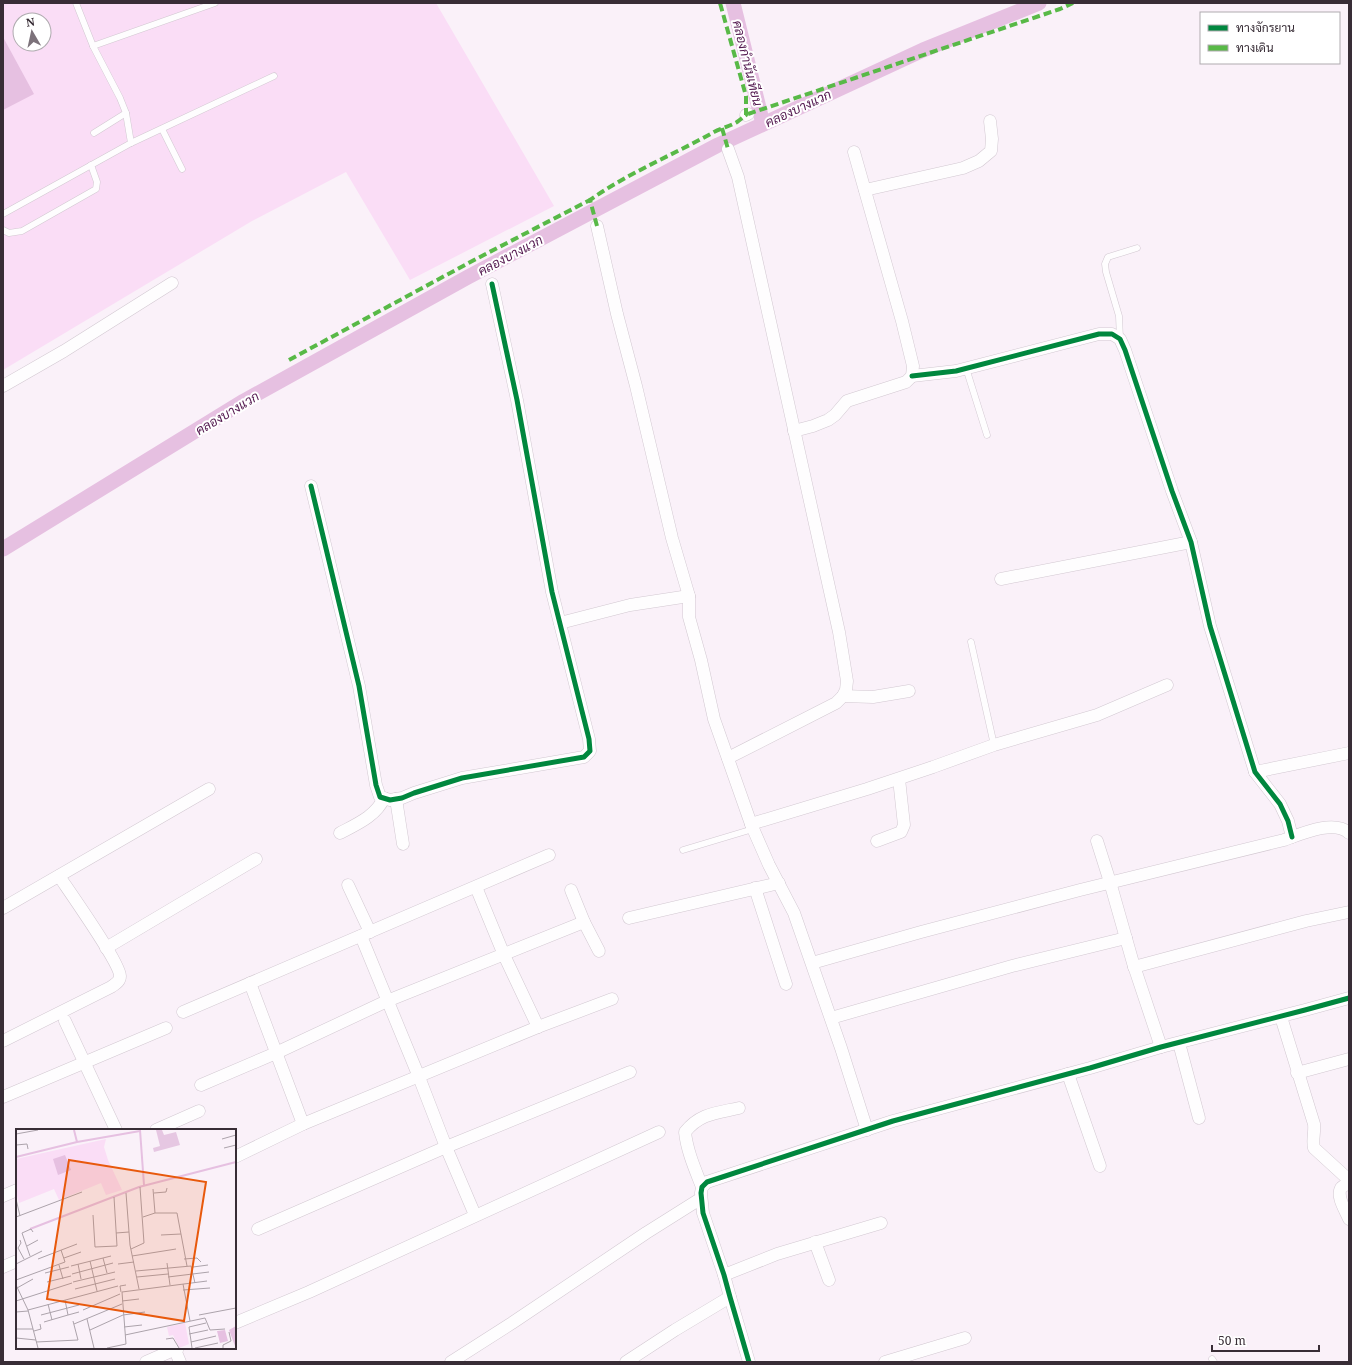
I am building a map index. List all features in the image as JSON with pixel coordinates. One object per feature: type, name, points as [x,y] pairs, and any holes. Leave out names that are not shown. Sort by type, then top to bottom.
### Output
[{"type":"street","points":[[864,190],[963,168],[980,161],[991,151],[992,139],[990,121]]},
{"type":"street","points":[[728,149],[738,177],[839,632],[847,681],[846,690],[843,696],[836,703],[728,758]]},
{"type":"street","points":[[854,152],[913,366],[912,376]]},
{"type":"street","points":[[597,226],[672,538],[689,596],[690,617],[714,719],[752,826],[769,865],[794,913],[866,1130]]},
{"type":"street","points":[[3,386],[64,352],[172,284]]},
{"type":"street","points":[[311,486],[360,686],[376,785],[380,797],[390,800],[396,799],[462,778],[584,757],[590,751],[589,739],[548,570],[517,400],[492,284]]},
{"type":"street","points":[[794,431],[828,420],[835,415],[847,401],[906,382],[912,376],[956,371],[1099,334],[1112,334],[1120,339],[1135,378],[1191,542],[1210,626],[1255,772],[1280,804],[1288,821],[1292,837]]},
{"type":"street","points":[[1001,579],[1191,542]]},
{"type":"street","points":[[560,623],[630,605],[689,596]]},
{"type":"street","points":[[752,826],[898,779],[994,745],[1098,715],[1167,685]]},
{"type":"street","points":[[843,696],[872,697],[909,691]]},
{"type":"street","points":[[1255,772],[1349,753]]},
{"type":"street","points":[[877,841],[901,832],[904,825],[898,779]]},
{"type":"street","points":[[3,908],[209,789]]},
{"type":"street","points":[[340,833],[372,815],[384,798]]},
{"type":"street","points":[[396,799],[403,844]]},
{"type":"street","points":[[812,964],[921,932],[1110,882],[1292,837],[1313,830],[1334,827],[1345,829],[1349,833]]},
{"type":"street","points":[[1097,841],[1134,967],[1161,1048]]},
{"type":"street","points":[[183,1012],[549,855]]},
{"type":"street","points":[[106,948],[256,859]]},
{"type":"street","points":[[3,1041],[49,1020],[111,987],[118,982],[120,978],[119,971],[106,948],[59,876]]},
{"type":"street","points":[[629,918],[779,882]]},
{"type":"street","points":[[348,885],[366,934],[387,1001],[475,1215]]},
{"type":"street","points":[[476,887],[504,955],[538,1027]]},
{"type":"street","points":[[755,888],[786,984]]},
{"type":"street","points":[[571,890],[598,951]]},
{"type":"street","points":[[1134,967],[1306,921],[1349,912]]},
{"type":"street","points":[[201,1085],[387,1001],[584,922]]},
{"type":"street","points":[[830,1018],[1012,966],[1126,938]]},
{"type":"street","points":[[250,982],[303,1124]]},
{"type":"street","points":[[451,1362],[646,1233],[701,1193],[707,1182],[893,1121],[1349,998]]},
{"type":"street","points":[[236,1157],[303,1124],[538,1027],[612,999]]},
{"type":"street","points":[[1281,1016],[1314,1124],[1315,1134],[1312,1141],[1314,1148],[1349,1181],[1341,1188],[1340,1193],[1340,1199],[1349,1219]]},
{"type":"street","points":[[65,1021],[116,1129]]},
{"type":"street","points":[[3,1097],[166,1028]]},
{"type":"street","points":[[1179,1043],[1199,1118]]},
{"type":"street","points":[[1298,1073],[1349,1059]]},
{"type":"street","points":[[258,1229],[446,1147],[630,1072]]},
{"type":"street","points":[[1068,1074],[1100,1166]]},
{"type":"street","points":[[739,1108],[702,1116],[691,1123],[685,1132],[686,1142],[701,1193],[703,1213],[724,1275],[749,1362]]},
{"type":"street","points":[[158,1129],[199,1111]]},
{"type":"street","points":[[236,1323],[308,1292],[659,1132]]},
{"type":"street","points":[[3,1196],[16,1190]]},
{"type":"street","points":[[724,1275],[776,1254],[881,1223]]},
{"type":"street","points":[[816,1242],[829,1280]]},
{"type":"street","points":[[3,1267],[16,1261]]},
{"type":"street","points":[[626,1362],[730,1297]]},
{"type":"street","points":[[885,1362],[965,1338]]},
{"type":"street","points":[[146,1362],[176,1349],[180,1362]]},
{"type":"lane","points":[[76,3],[93,46],[120,98],[126,113],[131,143]]},
{"type":"lane","points":[[93,46],[215,3]]},
{"type":"lane","points":[[3,214],[131,143],[274,76]]},
{"type":"lane","points":[[94,133],[126,113]]},
{"type":"lane","points":[[162,129],[182,169]]},
{"type":"lane","points":[[3,230],[9,233],[22,231],[96,189],[97,182],[91,165]]},
{"type":"lane","points":[[1120,339],[1119,316],[1105,264],[1108,257],[1137,248]]},
{"type":"lane","points":[[966,368],[987,435]]},
{"type":"lane","points":[[971,642],[994,745]]},
{"type":"lane","points":[[683,850],[752,826]]},
{"type":"shaded area","points":[[3,3],[436,3],[554,206],[410,280],[346,172],[252,221],[3,370]]},
{"type":"shaded area","points":[[3,37],[34,94],[3,110]]},
{"type":"waterway","name":"คลองกำนันเทียน","points":[[733,3],[763,124]]},
{"type":"waterway","name":"คลองบางแวก","points":[[3,549],[244,401],[468,277],[718,145],[923,50],[1039,3]]},
{"type":"marked path","points":[[597,226],[590,200],[620,181],[738,121],[746,115],[746,96],[720,3]]},
{"type":"marked path","points":[[748,114],[1060,9],[1073,3]]},
{"type":"marked path","points":[[722,128],[728,149]]},
{"type":"marked path","points":[[289,360],[476,259],[590,200]]},
{"type":"cycle path","points":[[311,486],[359,686],[376,785],[380,797],[390,800],[402,798],[462,778],[584,757],[590,751],[589,739],[552,592],[517,400],[492,284]]},
{"type":"cycle path","points":[[912,376],[956,371],[1099,334],[1112,334],[1120,339],[1191,542],[1210,626],[1255,772],[1280,804],[1288,821],[1292,837]]},
{"type":"cycle path","points":[[749,1362],[724,1275],[703,1213],[701,1193],[702,1187],[707,1182],[893,1121],[1090,1068],[1161,1047],[1349,998]]}]
